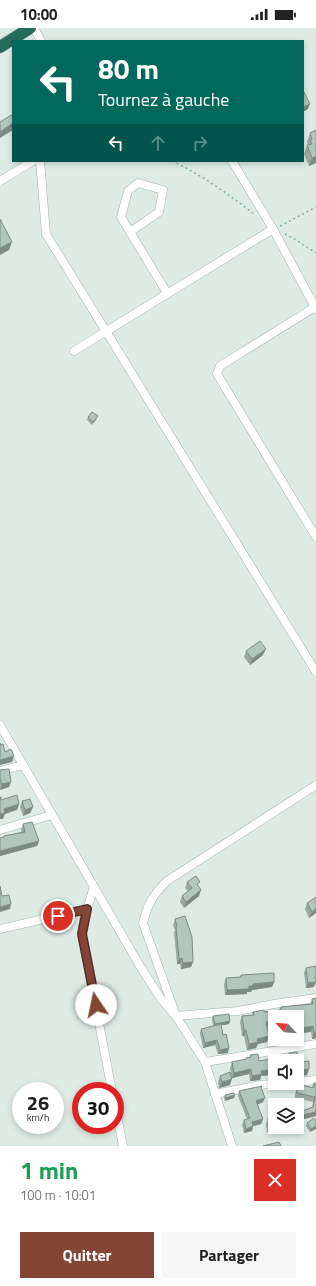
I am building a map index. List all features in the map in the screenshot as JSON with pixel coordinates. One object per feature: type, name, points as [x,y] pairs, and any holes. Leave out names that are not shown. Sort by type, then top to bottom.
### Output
[{"type":"highway","points":[[0,48],[30,28]]},
{"type":"street","points":[[34,28],[40,40]]},
{"type":"street","points":[[0,181],[31,162]]},
{"type":"street","points":[[40,162],[46,234],[105,332],[316,672]]},
{"type":"street","points":[[233,162],[273,229],[316,308],[220,366],[216,374],[316,537]]},
{"type":"street","points":[[130,232],[159,212],[163,190],[138,183],[128,191],[121,217],[130,232],[167,293]]},
{"type":"street","points":[[74,351],[273,229]]},
{"type":"street","points":[[0,725],[160,999],[176,1016],[205,1062],[232,1146]]},
{"type":"street","points":[[0,772],[23,765]]},
{"type":"street","points":[[176,1016],[143,923],[147,909],[155,893],[167,881],[316,786]]},
{"type":"street","points":[[0,830],[52,814]]},
{"type":"street","points":[[94,887],[87,909],[82,934],[110,1082]]},
{"type":"street","points":[[0,929],[87,909]]},
{"type":"street","points":[[176,1016],[238,1012],[274,1004],[316,998]]},
{"type":"street","points":[[205,1062],[316,1044]]},
{"type":"street","points":[[304,1081],[316,1080]]},
{"type":"street","points":[[215,1094],[268,1084]]},
{"type":"street","points":[[121,1134],[123,1146]]},
{"type":"path","points":[[174,162],[193,171],[256,216]]},
{"type":"path","points":[[273,229],[316,207]]},
{"type":"path","points":[[273,229],[293,238],[316,253]]},
{"type":"building","points":[[304,92],[310,104],[304,107]]},
{"type":"building","points":[[12,115],[12,124],[0,132],[0,122]]},
{"type":"building","points":[[316,130],[316,156],[312,158],[307,145],[312,144],[310,140],[312,139],[310,133]]},
{"type":"building","points":[[0,219],[12,242],[0,248]]},
{"type":"building","points":[[92,412],[98,416],[93,422],[88,417]]},
{"type":"building","points":[[260,641],[266,649],[252,659],[246,651]]},
{"type":"building","points":[[0,743],[1,745],[3,744],[5,752],[11,749],[14,756],[0,760]]},
{"type":"building","points":[[9,769],[11,782],[2,784],[0,779],[0,770]]},
{"type":"building","points":[[17,795],[19,804],[4,809],[5,813],[0,814],[0,797],[1,800]]},
{"type":"building","points":[[30,799],[33,807],[25,810],[22,801]]},
{"type":"building","points":[[32,822],[39,841],[0,851],[0,838],[25,832],[23,824]]},
{"type":"building","points":[[196,876],[200,882],[197,884],[201,890],[186,902],[182,896],[192,888],[187,882]]},
{"type":"building","points":[[0,886],[2,896],[9,895],[11,904],[0,907]]},
{"type":"building","points":[[316,897],[316,908],[312,912],[307,903]]},
{"type":"building","points":[[185,916],[192,937],[193,962],[183,963],[182,958],[179,959],[177,926],[175,919]]},
{"type":"building","points":[[316,966],[316,982],[308,983],[306,968]]},
{"type":"building","points":[[274,973],[274,982],[253,984],[253,986],[249,986],[249,989],[227,990],[226,978],[241,977],[241,975]]},
{"type":"building","points":[[316,998],[316,1033],[314,1033],[313,1026],[304,1028],[304,1010],[281,1010],[281,1007],[313,1004],[312,999]]},
{"type":"building","points":[[264,1010],[264,1012],[268,1012],[268,1022],[266,1022],[268,1036],[257,1039],[258,1042],[249,1044],[246,1030],[244,1030],[242,1016],[254,1015],[253,1012]]},
{"type":"building","points":[[229,1014],[230,1021],[215,1024],[213,1016]]},
{"type":"building","points":[[221,1024],[223,1035],[226,1034],[229,1048],[220,1050],[217,1040],[205,1043],[201,1029]]},
{"type":"building","points":[[297,1052],[297,1054],[289,1054]]},
{"type":"building","points":[[258,1054],[259,1061],[268,1060],[268,1070],[261,1071],[262,1074],[252,1076],[251,1069],[234,1073],[232,1062],[246,1059],[251,1057],[250,1055]]},
{"type":"building","points":[[309,1061],[309,1069],[304,1070],[304,1062]]},
{"type":"building","points":[[230,1072],[232,1079],[222,1082],[220,1076]]},
{"type":"building","points":[[314,1083],[316,1083],[316,1112],[304,1115],[304,1110],[313,1107],[315,1097],[297,1093],[297,1090],[304,1090],[304,1086],[314,1088]]},
{"type":"building","points":[[262,1086],[261,1087],[265,1098],[256,1101],[263,1119],[252,1122],[253,1126],[246,1129],[244,1120],[250,1118],[239,1091]]},
{"type":"building","points":[[234,1093],[235,1095],[226,1098],[225,1095]]},
{"type":"building","points":[[314,1118],[316,1121],[316,1126],[311,1129],[307,1123]]},
{"type":"building","points":[[279,1142],[281,1146],[263,1146]]},
{"type":"route","points":[[58,916],[87,909],[82,934],[96,1005]]}]
